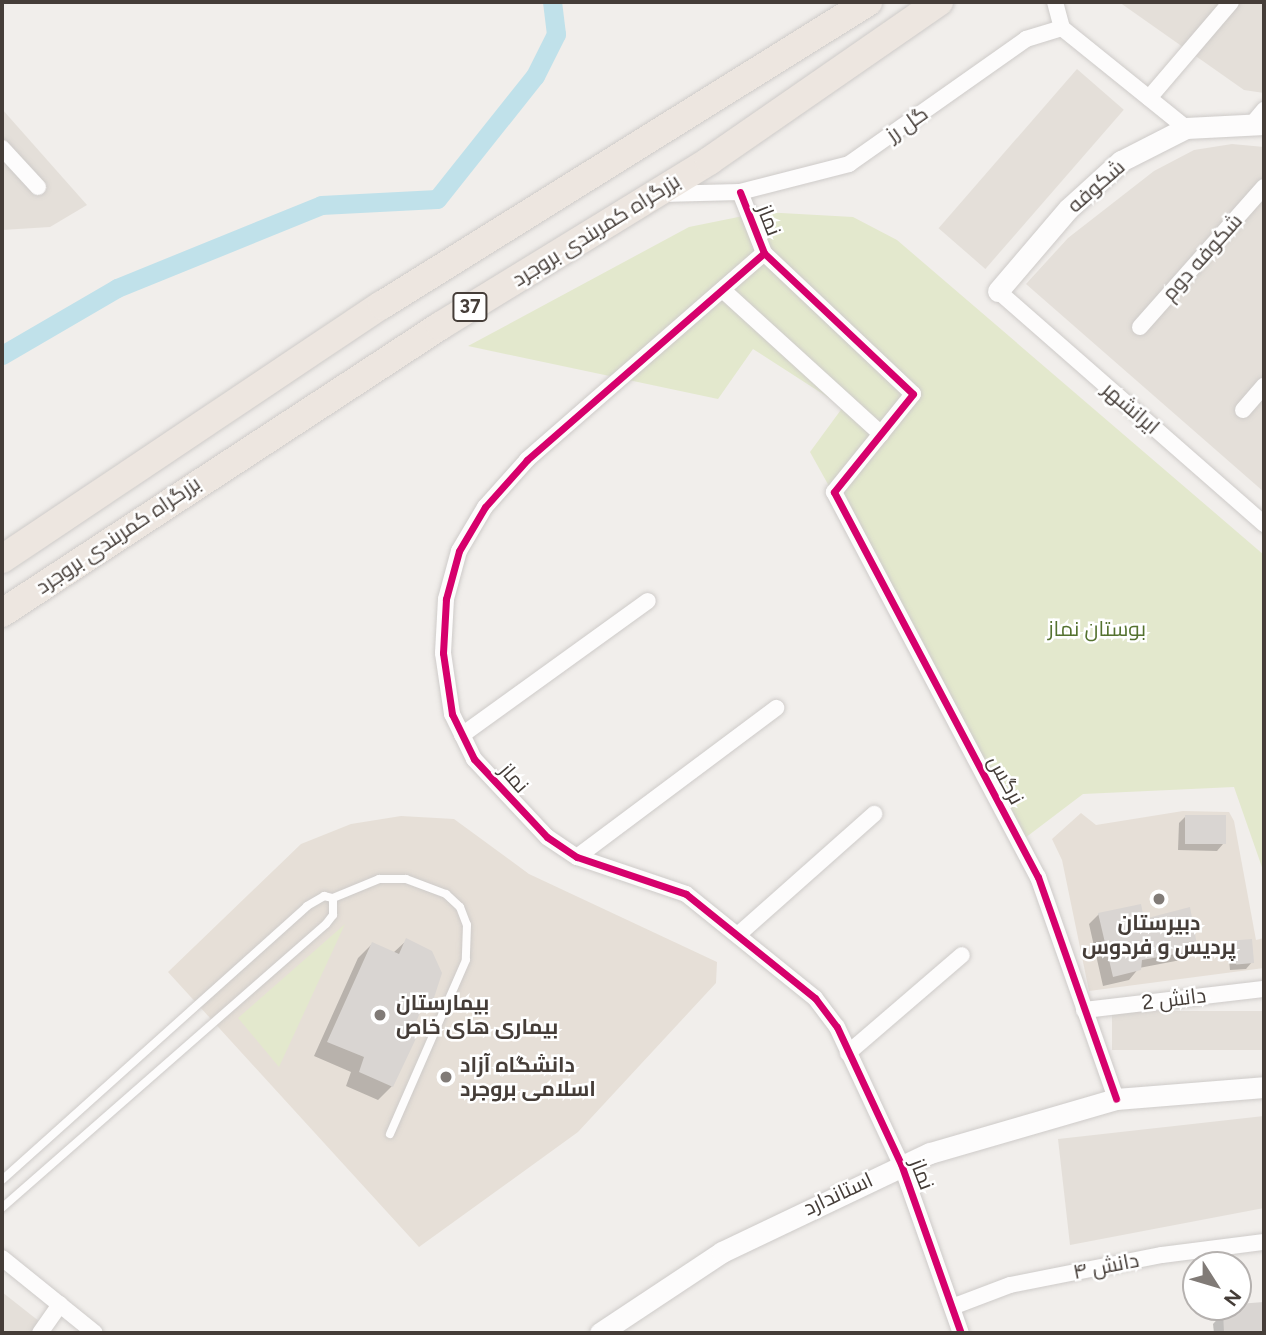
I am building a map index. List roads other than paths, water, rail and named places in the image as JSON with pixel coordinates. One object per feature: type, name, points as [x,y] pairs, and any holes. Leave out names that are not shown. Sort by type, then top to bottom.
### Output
[{"type":"highway","name":"37","points":[[2,559],[382,305],[868,2]]},
{"type":"highway","name":"بزرگراه کمربندی بروجرد","points":[[2,613],[304,413],[654,195],[939,2]]},
{"type":"street","points":[[1055,2],[1062,28],[1186,128]]},
{"type":"street","points":[[1149,98],[1231,2]]},
{"type":"street","name":"گل رز","points":[[654,195],[740,191],[849,164],[1026,39],[1062,28]]},
{"type":"street","name":"شکوفه","points":[[998,291],[1068,209],[1121,160],[1186,128],[1261,118]]},
{"type":"street","points":[[2,148],[38,187]]},
{"type":"street","name":"شکوفه دوم","points":[[1140,327],[1264,187]]},
{"type":"street","name":"نماز","points":[[740,191],[764,253],[725,292],[527,460],[485,508],[459,551],[446,599],[443,653],[452,714],[474,759],[512,804],[547,837],[577,857],[686,894],[739,934],[815,998],[837,1027],[901,1164],[961,1333]]},
{"type":"street","points":[[725,292],[881,434],[913,394],[764,253]]},
{"type":"street","name":"ایرانشهر","points":[[998,291],[1264,524]]},
{"type":"street","points":[[1243,410],[1264,386]]},
{"type":"street","name":"نرگس","points":[[881,434],[834,492],[1038,877],[1116,1099]]},
{"type":"street","points":[[463,735],[648,601]]},
{"type":"street","points":[[577,857],[776,708]]},
{"type":"street","points":[[739,934],[874,814]]},
{"type":"street","points":[[848,1053],[962,955]]},
{"type":"street","name":"دانش 2","points":[[1084,1010],[1264,989]]},
{"type":"street","name":"استاندارد","points":[[600,1333],[722,1252],[901,1164],[1116,1099],[1264,1087]]},
{"type":"street","name":"دانش ۴","points":[[952,1307],[1010,1285],[1162,1255],[1264,1241]]},
{"type":"street","points":[[2,1258],[95,1333]]},
{"type":"street","points":[[40,1333],[60,1304]]},
{"type":"lane","points":[[2,1180],[307,906],[324,896],[333,898],[379,879],[406,879],[446,894],[460,908],[467,925],[466,960],[390,1134]]},
{"type":"lane","points":[[2,1208],[326,925],[333,915],[333,898]]},
{"type":"waterway","points":[[2,355],[117,288],[321,205],[437,199],[535,76],[556,34],[552,2]]},
{"type":"place","name":"دبیرستان پردیس و فردوس","points":[[1159,899]]},
{"type":"place","name":"بیمارستان بیماری های خاص","points":[[380,1015]]},
{"type":"place","name":"دانشگاه آزاد اسلامی بروجرد","points":[[446,1077]]},
{"type":"park label","name":"بوستان نماز","points":[[1097,629]]}]
